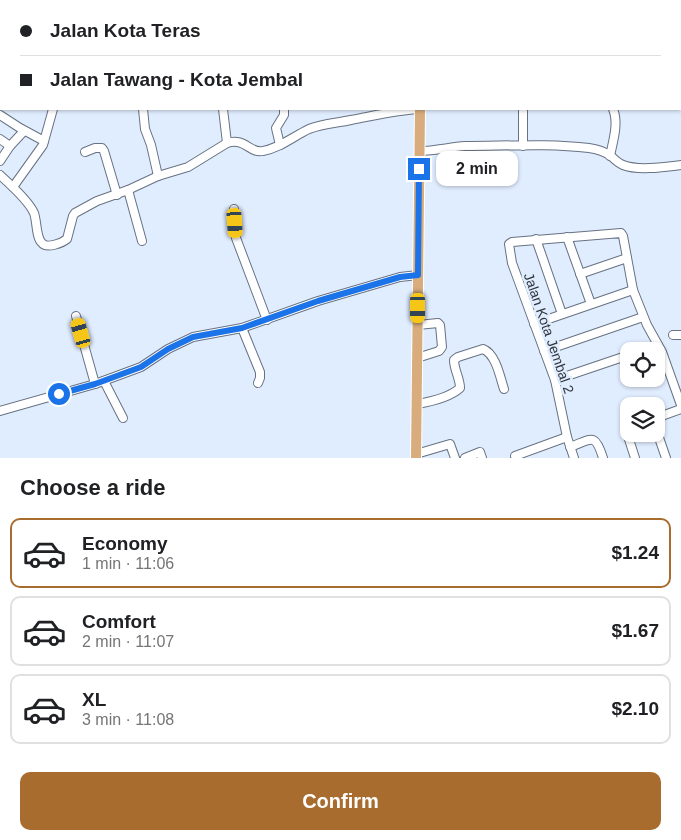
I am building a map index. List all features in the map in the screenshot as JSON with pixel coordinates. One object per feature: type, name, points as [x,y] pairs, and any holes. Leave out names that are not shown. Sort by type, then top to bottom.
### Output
[{"type":"main road","points":[[416,456],[420,110]]},
{"type":"street","points":[[13,187],[43,144],[53,110]]},
{"type":"street","points":[[143,110],[145,128],[152,145],[158,176]]},
{"type":"street","points":[[222,110],[228,143]]},
{"type":"street","points":[[280,145],[276,128],[284,115],[284,110]]},
{"type":"street","points":[[0,175],[33,211],[39,239],[46,246],[67,239],[75,213],[97,201],[116,195],[158,176],[188,167],[233,141],[244,143],[259,152],[280,145],[315,127],[371,113],[410,110]]},
{"type":"street","points":[[523,110],[523,146]]},
{"type":"street","points":[[610,156],[616,124],[616,115],[614,110]]},
{"type":"street","points":[[0,115],[44,141]]},
{"type":"street","points":[[0,161],[24,130]]},
{"type":"street","points":[[0,139],[10,146]]},
{"type":"street","points":[[420,151],[465,146],[563,146],[602,151],[624,166],[639,168],[681,165]]},
{"type":"street","points":[[85,152],[95,148],[102,148],[116,195]]},
{"type":"street","points":[[128,190],[142,241]]},
{"type":"street","points":[[234,209],[236,238],[267,320]]},
{"type":"street","points":[[562,314],[536,239],[621,233],[633,290],[643,317],[656,342]]},
{"type":"street","points":[[567,237],[591,304]]},
{"type":"street","name":"Jalan Kota Jembal 2","points":[[536,239],[516,241],[509,244],[512,263],[555,380],[566,437],[574,458]]},
{"type":"street","points":[[580,274],[627,258]]},
{"type":"street","points":[[0,411],[95,384],[141,367],[168,349],[193,337],[242,328],[318,301],[400,277],[418,275]]},
{"type":"street","points":[[534,324],[633,290]]},
{"type":"street","points":[[76,316],[95,384]]},
{"type":"street","points":[[544,351],[643,317]]},
{"type":"street","points":[[418,325],[438,323],[440,325],[442,347],[439,351],[418,358]]},
{"type":"street","points":[[242,328],[260,372],[258,383]]},
{"type":"street","points":[[417,404],[438,399],[460,388],[454,360],[483,349],[487,350],[492,356],[504,389]]},
{"type":"street","points":[[555,380],[620,358]]},
{"type":"street","points":[[665,360],[681,405]]},
{"type":"street","points":[[104,381],[123,418]]},
{"type":"street","points":[[665,415],[681,409]]},
{"type":"street","points":[[515,456],[566,437]]},
{"type":"street","points":[[570,447],[591,440],[596,441],[604,458]]},
{"type":"street","points":[[630,442],[635,458]]},
{"type":"street","points":[[660,442],[666,458]]},
{"type":"street","points":[[416,456],[450,444],[454,458]]},
{"type":"street","points":[[465,458],[480,452],[482,458]]},
{"type":"route","points":[[59,394],[95,384],[141,367],[168,349],[193,337],[242,328],[318,301],[400,277],[418,275],[419,169]]}]
